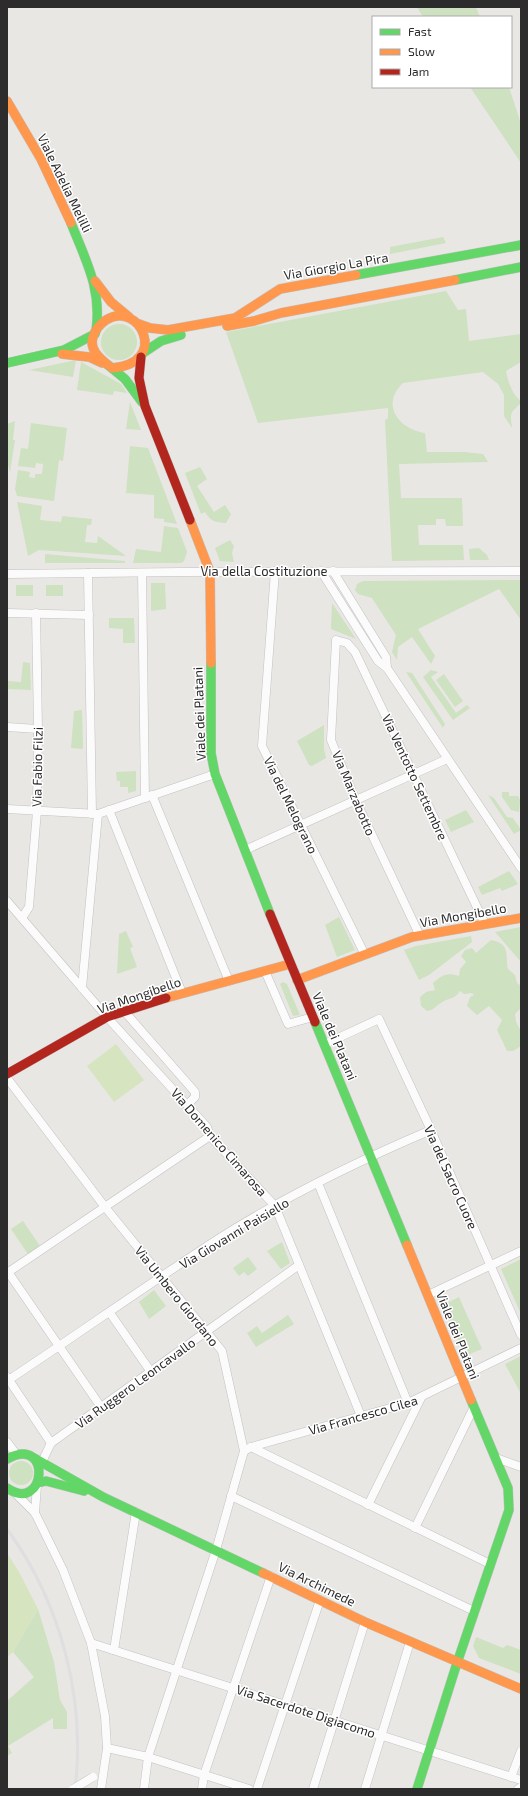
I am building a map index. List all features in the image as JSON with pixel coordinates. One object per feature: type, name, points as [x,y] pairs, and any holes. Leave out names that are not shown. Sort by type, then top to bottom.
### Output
[{"type":"street","name":"Viale Adelia Melilli","points":[[7,101],[41,159],[59,195],[72,222],[94,280]]},
{"type":"street","name":"Via Giorgio La Pira","points":[[135,322],[150,328],[168,330],[235,318],[253,308],[280,289],[521,245]]},
{"type":"street","points":[[55,354],[80,355],[108,366],[128,367],[155,343],[166,338],[254,321],[281,313],[521,267]]},
{"type":"street","points":[[94,280],[110,302],[135,322],[145,338],[140,378],[145,406]]},
{"type":"street","points":[[94,280],[98,316],[93,341],[96,354],[130,384],[145,406]]},
{"type":"street","points":[[7,363],[55,354],[76,347],[95,332],[100,324],[115,316],[135,322]]},
{"type":"street","name":"Viale dei Platani","points":[[145,406],[210,572],[211,753],[215,774],[290,964],[325,1044],[508,1488],[509,1510],[457,1662],[417,1789]]},
{"type":"street","name":"Via della Costituzione","points":[[7,574],[275,571],[521,571]]},
{"type":"street","name":"Via del Melograno","points":[[275,571],[262,746],[300,826],[365,955]]},
{"type":"street","points":[[321,571],[378,661],[387,668],[521,868]]},
{"type":"street","points":[[333,571],[386,657],[387,668]]},
{"type":"street","points":[[142,572],[149,797],[229,981]]},
{"type":"street","points":[[82,988],[95,814],[88,573]]},
{"type":"street","points":[[7,613],[89,615]]},
{"type":"street","name":"Via Fabio Filzi","points":[[22,918],[29,907],[37,811],[38,729],[36,614]]},
{"type":"street","name":"Via Ventotto Settembre","points":[[336,640],[347,643],[355,652],[485,924]]},
{"type":"street","name":"Via Marzabotto","points":[[336,640],[331,740],[356,801],[420,936]]},
{"type":"street","points":[[7,727],[38,729]]},
{"type":"street","points":[[245,850],[447,759]]},
{"type":"street","points":[[7,809],[95,814],[215,774]]},
{"type":"street","points":[[109,810],[182,993]]},
{"type":"street","name":"Via Domenico Cimarosa","points":[[7,901],[107,1017],[207,1127],[210,1136],[275,1206],[361,1416]]},
{"type":"street","name":"Via Mongibello","points":[[297,980],[412,937],[521,918]]},
{"type":"street","name":"Via Mongibello","points":[[7,1074],[107,1017],[182,993],[290,964]]},
{"type":"street","points":[[265,971],[288,1024],[313,1017]]},
{"type":"street","points":[[124,1011],[195,1092],[195,1097],[187,1105]]},
{"type":"street","name":"Via del Sacro Cuore","points":[[325,1044],[380,1019],[431,1130],[521,1335]]},
{"type":"street","name":"Via Umbero Giordano","points":[[7,1078],[105,1207],[222,1351],[248,1449],[231,1496],[216,1550],[148,1757],[144,1789]]},
{"type":"street","name":"Via Giovanni Paisiello","points":[[8,1379],[110,1313],[219,1239],[275,1206],[370,1156],[431,1130]]},
{"type":"street","points":[[101,1407],[8,1273],[210,1136]]},
{"type":"street","points":[[318,1184],[408,1403]]},
{"type":"street","points":[[428,1295],[521,1251]]},
{"type":"street","name":"Via Ruggero Leoncavallo","points":[[38,1463],[51,1443],[299,1265]]},
{"type":"street","points":[[110,1313],[150,1372]]},
{"type":"street","name":"Via Francesco Cilea","points":[[248,1449],[408,1403],[521,1348]]},
{"type":"street","points":[[8,1379],[51,1443]]},
{"type":"street","points":[[368,1505],[421,1398]]},
{"type":"street","points":[[415,1528],[474,1407]]},
{"type":"street","points":[[7,1442],[10,1456]]},
{"type":"street","points":[[248,1449],[490,1564]]},
{"type":"street","name":"Via Archimede","points":[[10,1456],[25,1454],[38,1463],[103,1497],[365,1622],[521,1689]]},
{"type":"street","points":[[496,1458],[521,1467]]},
{"type":"street","points":[[35,1513],[38,1484],[38,1463]]},
{"type":"street","name":"Via Archimede","points":[[38,1484],[46,1481],[103,1497]]},
{"type":"street","points":[[10,1491],[27,1492],[38,1484]]},
{"type":"street","points":[[10,1491],[35,1513],[63,1570],[91,1643],[105,1716],[107,1748],[101,1789]]},
{"type":"street","points":[[231,1496],[474,1611]]},
{"type":"street","points":[[114,1650],[136,1512]]},
{"type":"street","points":[[202,1789],[204,1775],[271,1576]]},
{"type":"street","points":[[256,1789],[320,1600]]},
{"type":"street","points":[[313,1789],[365,1622]]},
{"type":"street","points":[[365,1789],[410,1642]]},
{"type":"street","name":"Via Sacerdote Digiacomo","points":[[91,1643],[521,1780]]},
{"type":"street","points":[[107,1748],[148,1757],[248,1789]]},
{"type":"street","points":[[511,1777],[521,1751]]},
{"type":"street","points":[[73,1789],[103,1772]]},
{"type":"green space","points":[[417,7],[476,7],[480,16],[422,16]]},
{"type":"green space","points":[[471,88],[509,88],[521,124],[521,163]]},
{"type":"green space","points":[[443,237],[446,243],[390,254],[390,247]]},
{"type":"green space","points":[[446,291],[458,310],[466,309],[469,341],[521,334],[521,362],[506,371],[511,388],[521,403],[512,413],[512,428],[504,416],[504,395],[498,384],[483,372],[403,383],[396,391],[393,400],[393,407],[396,415],[407,427],[425,433],[427,452],[464,452],[483,454],[488,462],[399,464],[401,498],[462,498],[463,526],[446,526],[445,519],[436,519],[436,525],[418,525],[419,545],[463,545],[464,560],[392,561],[385,420],[388,418],[388,408],[258,423],[226,332]]},
{"type":"green space","points":[[119,324],[132,329],[137,342],[132,355],[119,360],[106,355],[101,342],[106,329]]},
{"type":"green space","points":[[76,360],[73,377],[29,370]]},
{"type":"green space","points":[[81,362],[121,384],[127,393],[114,391],[113,395],[77,390]]},
{"type":"green space","points":[[130,402],[141,430],[126,429]]},
{"type":"green space","points":[[15,421],[13,440],[15,440],[10,472],[7,461],[7,424]]},
{"type":"green space","points":[[31,423],[67,428],[63,461],[59,460],[54,501],[17,496],[15,489],[18,470],[30,472],[29,477],[35,478],[35,474],[42,474],[43,464],[36,463],[35,468],[18,466],[21,448],[28,449]]},
{"type":"green space","points":[[130,446],[148,448],[177,524],[164,522],[164,519],[154,518],[154,495],[126,493]]},
{"type":"green space","points":[[200,467],[207,479],[197,486],[214,512],[225,505],[231,514],[226,523],[214,521],[209,518],[205,512],[201,514],[185,473]]},
{"type":"green space","points":[[17,502],[42,506],[40,520],[61,522],[62,516],[92,519],[91,525],[87,525],[85,542],[97,543],[98,536],[126,556],[39,550],[28,556]]},
{"type":"green space","points":[[164,526],[178,528],[187,552],[184,561],[181,563],[133,563],[136,549],[161,552]]},
{"type":"green space","points":[[230,540],[234,546],[232,553],[234,562],[220,561],[215,548]]},
{"type":"green space","points":[[479,548],[487,555],[489,560],[470,560],[469,549]]},
{"type":"green space","points":[[45,554],[125,561],[125,563],[45,563]]},
{"type":"green space","points":[[521,580],[521,620],[499,589],[418,629],[435,656],[431,664],[412,637],[398,647],[397,660],[392,652],[396,635],[372,598],[358,594],[355,590],[357,584],[363,581]]},
{"type":"green space","points":[[151,583],[165,583],[166,609],[151,611]]},
{"type":"green space","points":[[16,585],[33,585],[33,596],[16,596]]},
{"type":"green space","points":[[46,585],[63,585],[63,596],[46,596]]},
{"type":"green space","points":[[332,603],[356,639],[331,629]]},
{"type":"green space","points":[[109,618],[134,618],[135,643],[123,643],[123,629],[109,628]]},
{"type":"green space","points":[[23,662],[30,663],[31,690],[7,689],[7,681],[21,682]]},
{"type":"green space","points":[[431,670],[438,672],[431,677],[456,713],[467,705],[470,708],[453,720],[423,677]]},
{"type":"green space","points":[[406,672],[412,673],[445,724],[443,728]]},
{"type":"green space","points":[[444,674],[463,701],[455,707],[436,680]]},
{"type":"green space","points":[[82,710],[83,749],[71,748],[74,711]]},
{"type":"green space","points":[[324,725],[324,749],[326,758],[312,766],[309,765],[297,741]]},
{"type":"green space","points":[[136,771],[136,791],[128,793],[128,787],[120,787],[120,781],[117,781],[116,772]]},
{"type":"green space","points":[[502,792],[509,792],[509,796],[518,796],[520,800],[519,812],[511,810],[502,797]]},
{"type":"green space","points":[[488,795],[494,798],[507,817],[513,818],[521,830],[514,834]]},
{"type":"green space","points":[[466,810],[474,822],[451,832],[445,820]]},
{"type":"green space","points":[[509,871],[518,884],[502,891],[500,888],[482,895],[478,887]]},
{"type":"green space","points":[[339,917],[355,950],[337,957],[325,925]]},
{"type":"green space","points":[[521,927],[521,962],[495,932]]},
{"type":"green space","points":[[126,931],[133,947],[130,948],[137,967],[117,974],[119,934]]},
{"type":"green space","points":[[471,936],[472,942],[429,975],[419,980],[404,950],[416,946]]},
{"type":"green space","points":[[491,940],[502,944],[506,950],[508,969],[515,975],[517,983],[521,986],[521,1008],[515,1014],[516,1022],[521,1031],[521,1046],[513,1051],[507,1051],[497,1030],[502,1020],[489,1006],[477,1015],[467,1006],[470,997],[474,995],[472,993],[464,994],[460,991],[453,998],[444,1001],[433,1009],[427,1011],[421,1006],[420,997],[426,992],[435,990],[433,983],[436,980],[448,974],[459,976],[460,969],[466,962],[461,956],[465,950],[472,948],[476,953]]},
{"type":"green space","points":[[283,982],[287,984],[300,1015],[293,1016],[280,984]]},
{"type":"green space","points":[[116,1044],[144,1080],[114,1102],[87,1066]]},
{"type":"green space","points":[[23,1221],[40,1246],[28,1254],[11,1229]]},
{"type":"green space","points":[[282,1242],[290,1263],[281,1269],[267,1251]]},
{"type":"green space","points":[[248,1257],[257,1269],[248,1276],[244,1272],[239,1276],[233,1268]]},
{"type":"green space","points":[[521,1259],[521,1314],[501,1269]]},
{"type":"green space","points":[[154,1290],[166,1306],[149,1319],[139,1302]]},
{"type":"green space","points":[[459,1297],[482,1349],[465,1356],[443,1305]]},
{"type":"green space","points":[[288,1315],[294,1324],[256,1347],[247,1333],[257,1326],[262,1333]]},
{"type":"green space","points":[[521,1356],[521,1394],[505,1364]]},
{"type":"green space","points":[[21,1461],[26,1462],[32,1468],[32,1478],[26,1484],[21,1485],[16,1484],[10,1478],[9,1473],[10,1468],[16,1462]]},
{"type":"green space","points":[[7,1553],[19,1572],[38,1609],[13,1652],[7,1657]]},
{"type":"green space","points":[[38,1609],[54,1662],[60,1700],[67,1712],[67,1729],[53,1729],[53,1718],[8,1746],[12,1753],[7,1756],[7,1701],[34,1677],[13,1652]]},
{"type":"green space","points":[[476,1637],[503,1648],[507,1645],[521,1650],[521,1674],[479,1658],[473,1646]]},
{"type":"railway","points":[[7,1529],[26,1558],[42,1588],[55,1620],[65,1653],[73,1687],[77,1721],[75,1789]]},
{"type":"traffic: fast","points":[[71,223],[95,288],[97,302],[96,331]]},
{"type":"traffic: fast","points":[[356,275],[521,245]]},
{"type":"traffic: fast","points":[[455,280],[521,267]]},
{"type":"traffic: fast","points":[[7,363],[64,350],[95,334]]},
{"type":"traffic: fast","points":[[143,353],[161,341],[181,335]]},
{"type":"traffic: fast","points":[[108,365],[125,379],[142,402]]},
{"type":"traffic: fast","points":[[211,663],[211,753],[215,774],[270,914]]},
{"type":"traffic: fast","points":[[315,1022],[407,1245]]},
{"type":"traffic: fast","points":[[417,1789],[457,1663],[509,1510],[508,1488],[471,1400]]},
{"type":"traffic: fast","points":[[7,1459],[22,1454],[32,1457],[37,1464],[39,1474],[36,1484],[30,1491],[20,1493],[7,1488]]},
{"type":"traffic: fast","points":[[34,1458],[103,1497],[263,1573]]},
{"type":"traffic: fast","points":[[38,1483],[46,1481],[84,1491]]},
{"type":"traffic: slow","points":[[7,101],[41,159],[71,223]]},
{"type":"traffic: slow","points":[[139,324],[150,328],[168,330],[235,318],[280,289],[356,275]]},
{"type":"traffic: slow","points":[[227,326],[254,321],[281,313],[455,280]]},
{"type":"traffic: slow","points":[[95,281],[111,302],[129,317]]},
{"type":"traffic: slow","points":[[108,365],[98,356],[92,345],[94,334],[98,327],[106,320],[118,316],[129,318],[138,325],[144,334],[145,345],[141,355],[130,364],[112,368]]},
{"type":"traffic: slow","points":[[62,354],[89,357],[102,363]]},
{"type":"traffic: slow","points":[[190,520],[210,572],[211,663]]},
{"type":"traffic: slow","points":[[297,980],[412,937],[521,918]]},
{"type":"traffic: slow","points":[[166,998],[290,964]]},
{"type":"traffic: slow","points":[[407,1245],[471,1400]]},
{"type":"traffic: slow","points":[[263,1573],[365,1622],[521,1689]]},
{"type":"traffic: jam","points":[[141,357],[139,378],[145,406],[190,520]]},
{"type":"traffic: jam","points":[[270,914],[315,1022]]},
{"type":"traffic: jam","points":[[7,1074],[107,1017],[166,998]]}]
